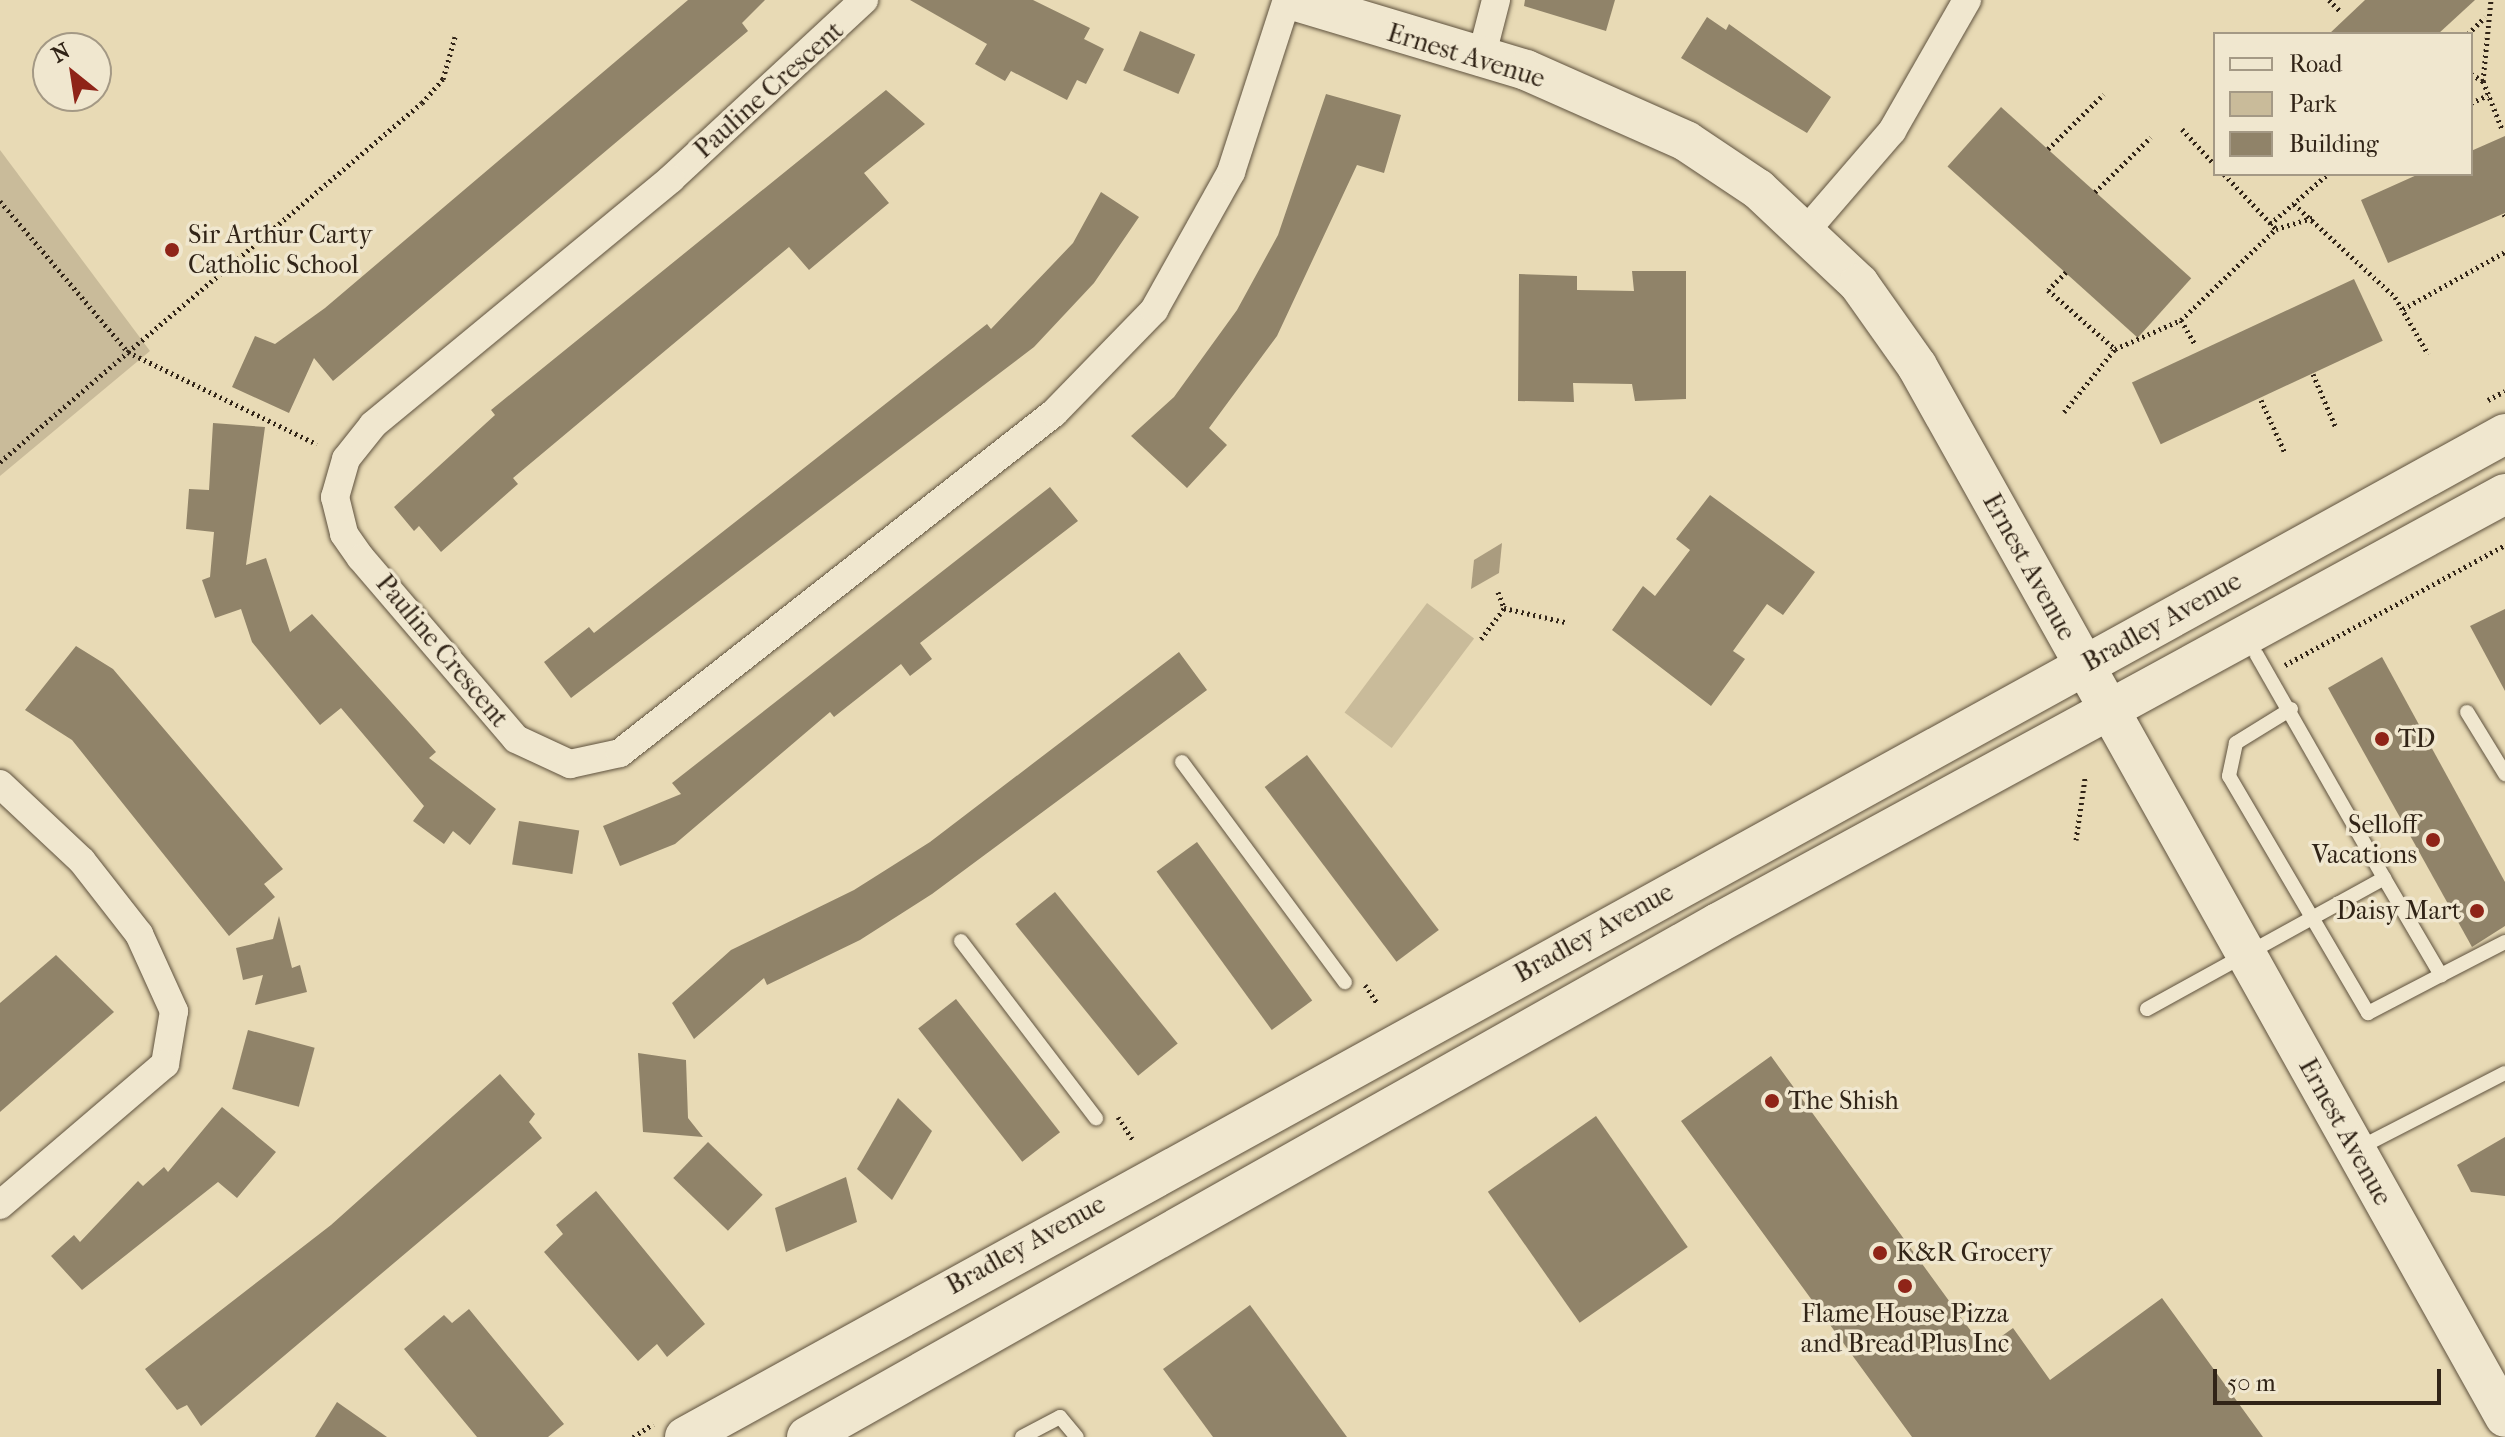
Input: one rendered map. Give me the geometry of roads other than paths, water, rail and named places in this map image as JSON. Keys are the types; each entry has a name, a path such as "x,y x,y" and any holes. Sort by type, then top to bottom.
{"main road":[{"name":"Ernest Avenue","path":"1293,0 1480,62 1526,70 1686,141 1758,189 1859,284 1917,366 2505,1417"},
{"name":"Bradley Avenue","path":"685,1437 2505,434"},
{"name":"Bradley Avenue","path":"807,1437 2108,709 2505,494"}],"street":[{"name":"Pauline Crescent","path":"864,0 671,179 373,425 346,459 335,497 344,534 361,558 516,739 570,764 620,753 1054,413 1154,310 1231,172 1287,0"},
{"path":"1480,62 1496,0"},
{"path":"1804,233 1892,131 1967,0"},
{"path":"0,784 82,861 120,910 174,1011 165,1064 0,1205"}],"lane":[{"path":"2257,655 2291,709 2441,975"},
{"path":"2291,709 2236,743 2227,765 2368,1013 2505,942"},
{"path":"2467,712 2505,774"},
{"path":"1182,762 1345,982"},
{"path":"2147,1009 2384,878"},
{"path":"961,941 1096,1118"},
{"path":"2355,1150 2505,1073"},
{"path":"1022,1437 1060,1417 1077,1437"}],"place":[{"name":"Sir Arthur Carty Catholic School","path":"172,250"},
{"name":"TD","path":"2382,739"},
{"name":"Selloff Vacations","path":"2433,840"},
{"name":"Daisy Mart","path":"2477,911"},
{"name":"The Shish","path":"1772,1101"},
{"name":"K&R Grocery","path":"1880,1253"},
{"name":"Flame House Pizza and Bread Plus Inc","path":"1905,1286"}]}
